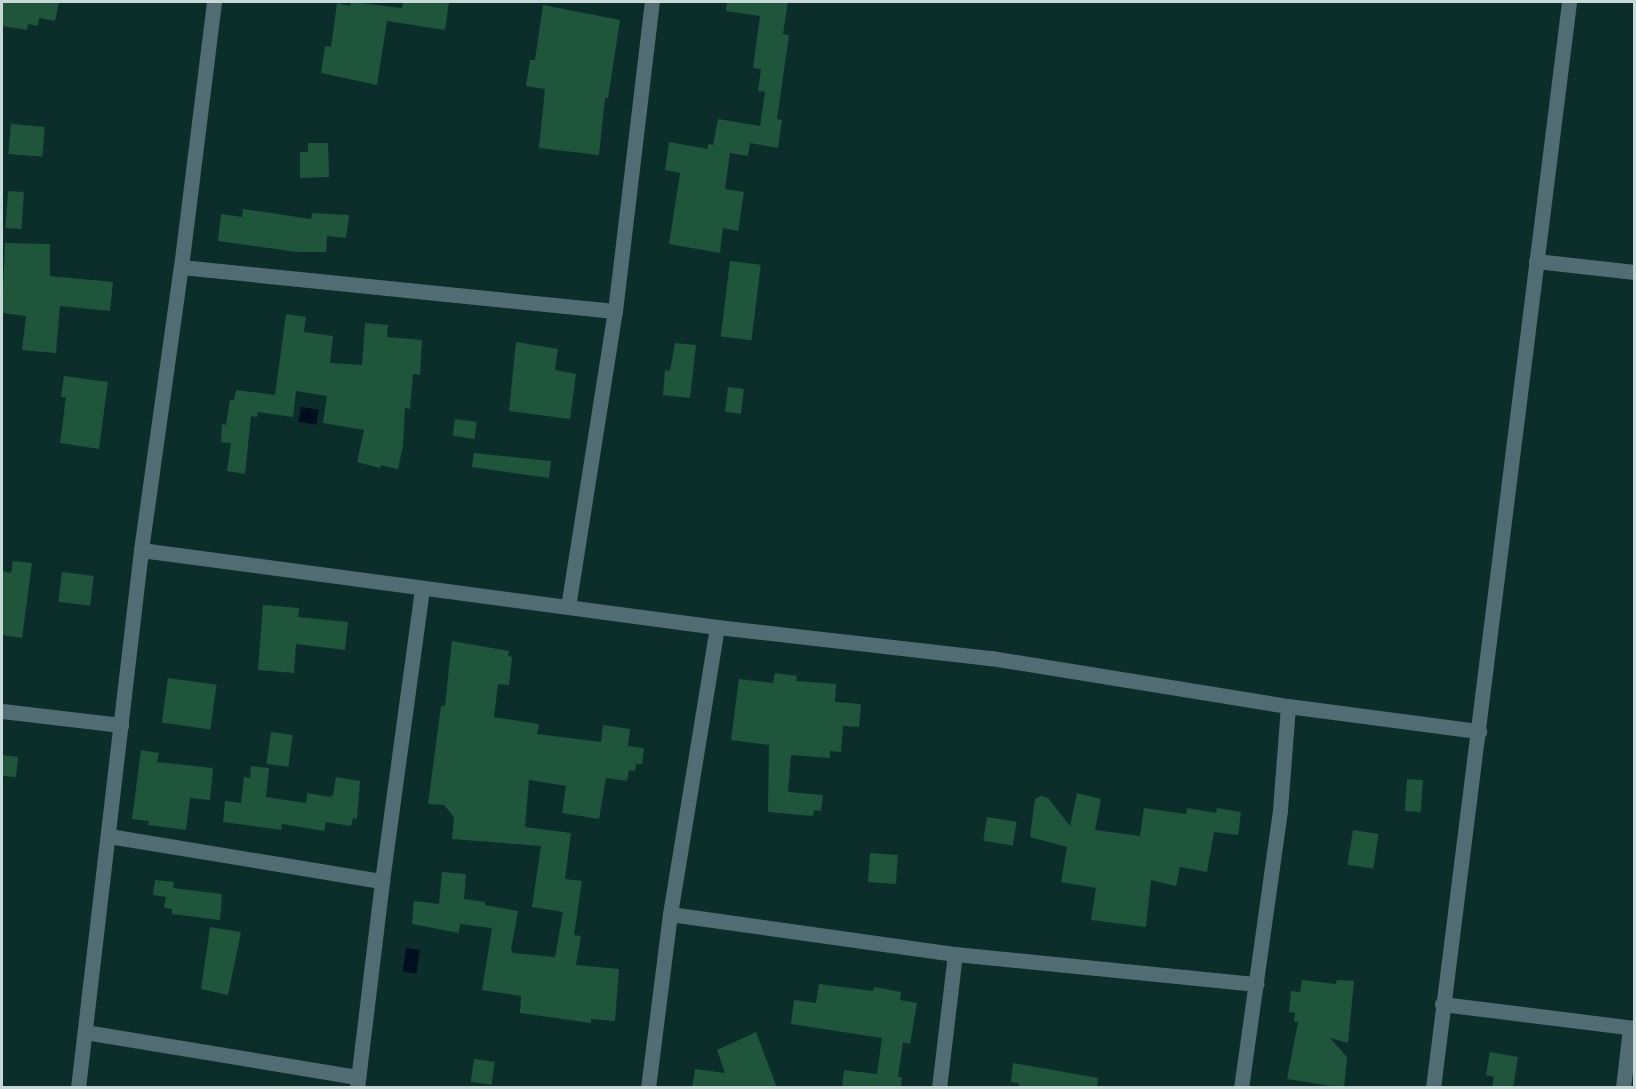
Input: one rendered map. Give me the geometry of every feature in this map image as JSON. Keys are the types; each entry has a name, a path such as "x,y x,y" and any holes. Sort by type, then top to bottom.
{"street":[{"path":"78,1088 141,550 181,267 213,2"},
{"path":"568,607 615,311 652,2"},
{"path":"1432,1088 1479,731 1569,2"},
{"path":"1536,261 1635,272"},
{"path":"181,267 615,311"},
{"path":"141,550 422,590 991,658 1288,706 1479,731"},
{"path":"85,1032 357,1082 422,590"},
{"path":"648,1088 670,914 717,627"},
{"path":"1242,1088 1280,810 1288,706"},
{"path":"2,711 121,725"},
{"path":"109,836 382,881"},
{"path":"670,914 955,954 1257,984"},
{"path":"939,1088 955,954"},
{"path":"1442,1004 1632,1028 1623,1088"}],"water":[{"path":"301,407 319,410 316,425 299,422"},
{"path":"406,948 420,950 417,974 403,972"}],"building":[{"path":"2,2 59,2 55,21 39,18 38,26 28,24 27,30 2,26"},
{"path":"351,2 402,8 403,2 449,2 445,30 387,21 377,85 321,73 325,46 331,47 337,3 350,6"},
{"path":"727,2 788,2 783,34 789,35 777,119 782,120 778,148 750,143 748,156 730,153 725,189 744,192 738,231 723,228 720,253 669,244 680,173 665,170 669,142 708,149 708,144 713,145 718,119 760,126 765,92 758,91 761,69 753,68 760,16 726,11"},
{"path":"543,5 620,20 608,98 605,98 599,155 539,148 545,89 526,86 530,60 535,60"},
{"path":"11,124 45,127 42,157 8,154"},
{"path":"308,143 328,143 329,177 300,178 300,152 308,152"},
{"path":"8,191 24,192 21,229 5,228"},
{"path":"243,209 311,219 312,213 349,215 346,238 327,236 326,252 297,252 218,241 221,214 242,217"},
{"path":"5,243 50,244 50,276 113,282 110,311 60,306 56,353 22,350 26,316 2,313"},
{"path":"730,261 761,265 752,340 721,336"},
{"path":"286,314 306,317 304,332 333,336 330,363 362,365 365,323 388,325 387,337 422,340 420,375 413,374 410,409 405,408 403,446 398,469 381,465 380,468 357,462 364,430 323,423 327,396 296,391 293,417 258,412 257,417 251,416 245,474 227,471 231,443 221,442 222,424 226,425 230,400 234,400 236,390 275,395"},
{"path":"516,342 558,349 555,370 576,374 570,419 509,411"},
{"path":"675,343 696,345 690,398 663,395 665,370 670,371"},
{"path":"64,376 108,382 99,449 60,443 66,397 61,397"},
{"path":"728,387 744,389 741,414 725,412"},
{"path":"455,419 477,422 474,439 453,436"},
{"path":"474,453 551,461 549,478 472,467"},
{"path":"13,561 32,563 22,638 2,635 2,571 11,573"},
{"path":"62,572 94,576 90,606 58,602"},
{"path":"263,605 299,608 298,617 348,622 345,650 296,644 294,673 258,670"},
{"path":"452,641 509,651 508,656 512,657 509,685 498,684 494,717 539,724 537,734 601,742 603,725 630,729 628,746 644,748 642,764 636,764 635,771 629,770 627,781 606,778 599,819 562,813 566,786 529,780 525,827 571,833 565,879 582,881 574,935 581,936 576,965 619,969 615,1021 591,1019 591,1023 520,1013 521,996 482,990 492,928 460,924 459,933 412,924 414,901 439,904 442,872 466,874 464,899 518,911 511,950 513,953 555,957 563,912 532,907 541,846 452,839 454,817 444,805 428,804 441,706 445,706"},
{"path":"775,673 797,676 796,681 836,684 835,702 861,704 859,727 843,726 841,752 830,751 830,758 791,755 788,792 823,795 821,811 814,810 813,816 768,812 769,745 731,740 739,679 773,683"},
{"path":"168,678 217,685 210,729 162,723"},
{"path":"271,732 293,735 288,767 267,764"},
{"path":"141,750 159,753 157,762 213,768 210,800 190,798 186,830 148,825 149,821 132,819"},
{"path":"2,755 18,757 16,777 2,776"},
{"path":"251,766 269,768 266,797 306,803 307,793 330,797 333,795 336,777 360,781 357,819 353,818 351,826 326,822 324,831 282,824 281,830 223,822 225,801 241,803 244,777 250,778"},
{"path":"1407,779 1423,780 1421,812 1405,811"},
{"path":"1077,793 1101,799 1095,830 1140,836 1144,808 1186,814 1187,808 1216,813 1217,808 1241,812 1238,835 1214,832 1207,872 1180,867 1176,886 1151,880 1146,927 1091,920 1096,888 1061,882 1067,847 1030,837 1035,799 1041,796 1048,798 1070,826"},
{"path":"987,817 1017,822 1013,845 983,841"},
{"path":"1353,830 1379,834 1373,869 1348,865"},
{"path":"870,853 898,855 896,884 868,882"},
{"path":"155,880 174,882 173,888 222,894 220,920 172,914 172,909 164,908 166,897 153,895"},
{"path":"210,927 241,932 228,995 201,989"},
{"path":"1302,980 1336,984 1337,980 1354,981 1348,1043 1330,1038 1347,1057 1344,1088 1287,1079 1298,1022 1294,1022 1295,1013 1289,1012 1291,991 1300,992"},
{"path":"819,984 873,991 874,987 901,992 900,1000 917,1003 910,1044 903,1042 898,1077 902,1077 901,1088 842,1088 844,1070 877,1074 882,1038 791,1024 794,1000 816,1003"},
{"path":"756,1032 777,1088 692,1088 695,1069 725,1073 717,1050"},
{"path":"1490,1052 1518,1057 1513,1088 1492,1088 1494,1077 1486,1075"},
{"path":"474,1059 495,1062 492,1085 471,1082"},
{"path":"1013,1063 1098,1078 1097,1088 1019,1088 1019,1083 1011,1082"}]}
